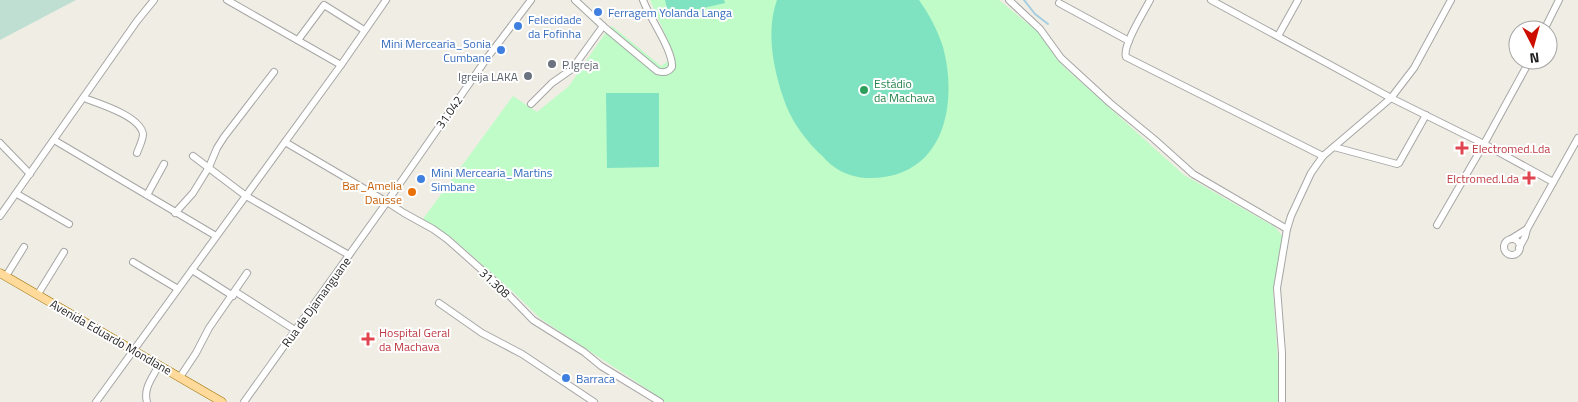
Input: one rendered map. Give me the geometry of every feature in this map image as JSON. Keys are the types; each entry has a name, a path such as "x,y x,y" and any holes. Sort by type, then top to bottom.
{"main road":[{"name":"Avenida Eduardo Mondlane","path":"3,274 222,402"}],"street":[{"path":"0,216 137,21 154,0"},
{"path":"228,0 341,65"},
{"path":"96,402 341,65 386,0"},
{"name":"31.042","path":"388,202 487,58 531,0"},
{"path":"575,0 603,26 662,73 670,70 672,63 644,0"},
{"path":"1009,0 1040,29 1060,58 1193,174 1287,229"},
{"path":"1150,0 1124,52 1126,57 1323,156"},
{"path":"1211,0 1391,98 1484,144 1553,182"},
{"path":"1278,36 1298,0"},
{"path":"1282,402 1282,353 1277,288 1287,229 1301,192 1311,172 1323,156 1391,98 1414,68 1451,0"},
{"path":"1549,20 1559,0"},
{"path":"1060,3 1129,41"},
{"path":"298,40 324,5 364,30"},
{"path":"531,104 552,83 572,69 603,26"},
{"path":"1437,225 1525,70"},
{"path":"175,213 193,193 224,137 274,72"},
{"path":"84,98 133,119 140,125 143,137 137,153"},
{"path":"1334,147 1397,164 1400,163 1426,115"},
{"path":"1527,229 1505,243 1506,252 1515,254 1519,248 1527,229 1578,138"},
{"path":"54,140 216,236"},
{"name":"31.308","path":"285,142 433,229 501,287 533,320 584,352 601,366 660,402"},
{"path":"0,143 30,174"},
{"path":"193,156 246,196 349,255"},
{"path":"147,195 164,164"},
{"path":"17,194 70,224"},
{"name":"Rua de Djamanguane","path":"244,402 388,202"},
{"path":"1511,239 1518,243 1519,248"},
{"path":"3,274 24,246"},
{"path":"38,294 64,252"},
{"path":"133,262 178,289"},
{"path":"192,270 296,330"},
{"path":"180,377 210,328 248,273"},
{"path":"439,303 482,333 522,354 594,402"},
{"path":"147,402 146,393 148,385 160,365"}],"green space":[{"path":"0,0 76,0 0,40"},
{"path":"650,0 999,0 1032,27 1040,30 1063,66 1184,175 1275,227 1283,237 1273,291 1279,379 1278,402 657,402 653,393 541,319 453,239 423,219 513,96 537,112 569,86 608,29 612,26 661,66 675,57"},
{"path":"665,0 724,0 725,3 669,16"},
{"name":"Estádio da Machava","path":"777,0 919,0 939,35 947,67 949,88 947,109 942,128 934,146 922,160 905,171 884,177 864,178 839,170 813,147 789,113 776,73 771,36"},
{"path":"606,93 659,93 659,167 607,168"}],"waterway":[{"path":"1024,0 1035,14 1048,24"}],"place":[{"name":"Ferragem Yolanda Langa","path":"598,12"},
{"name":"Felecidade da Fofinha","path":"518,26"},
{"name":"Mini Mercearia_Sonia Cumbane","path":"501,50"},
{"name":"P.Igreja","path":"552,64"},
{"name":"Igreija LAKA","path":"528,76"},
{"name":"Estádio da Machava","path":"864,90"},
{"name":"Electromed.Lda","path":"1462,148"},
{"name":"Elctromed.Lda","path":"1529,178"},
{"name":"Mini Mercearia_Martins Simbane","path":"421,179"},
{"name":"Bar_Amelia Dausse","path":"412,192"},
{"name":"Hospital Geral da Machava","path":"368,339"},
{"name":"Barraca","path":"566,378"}]}
